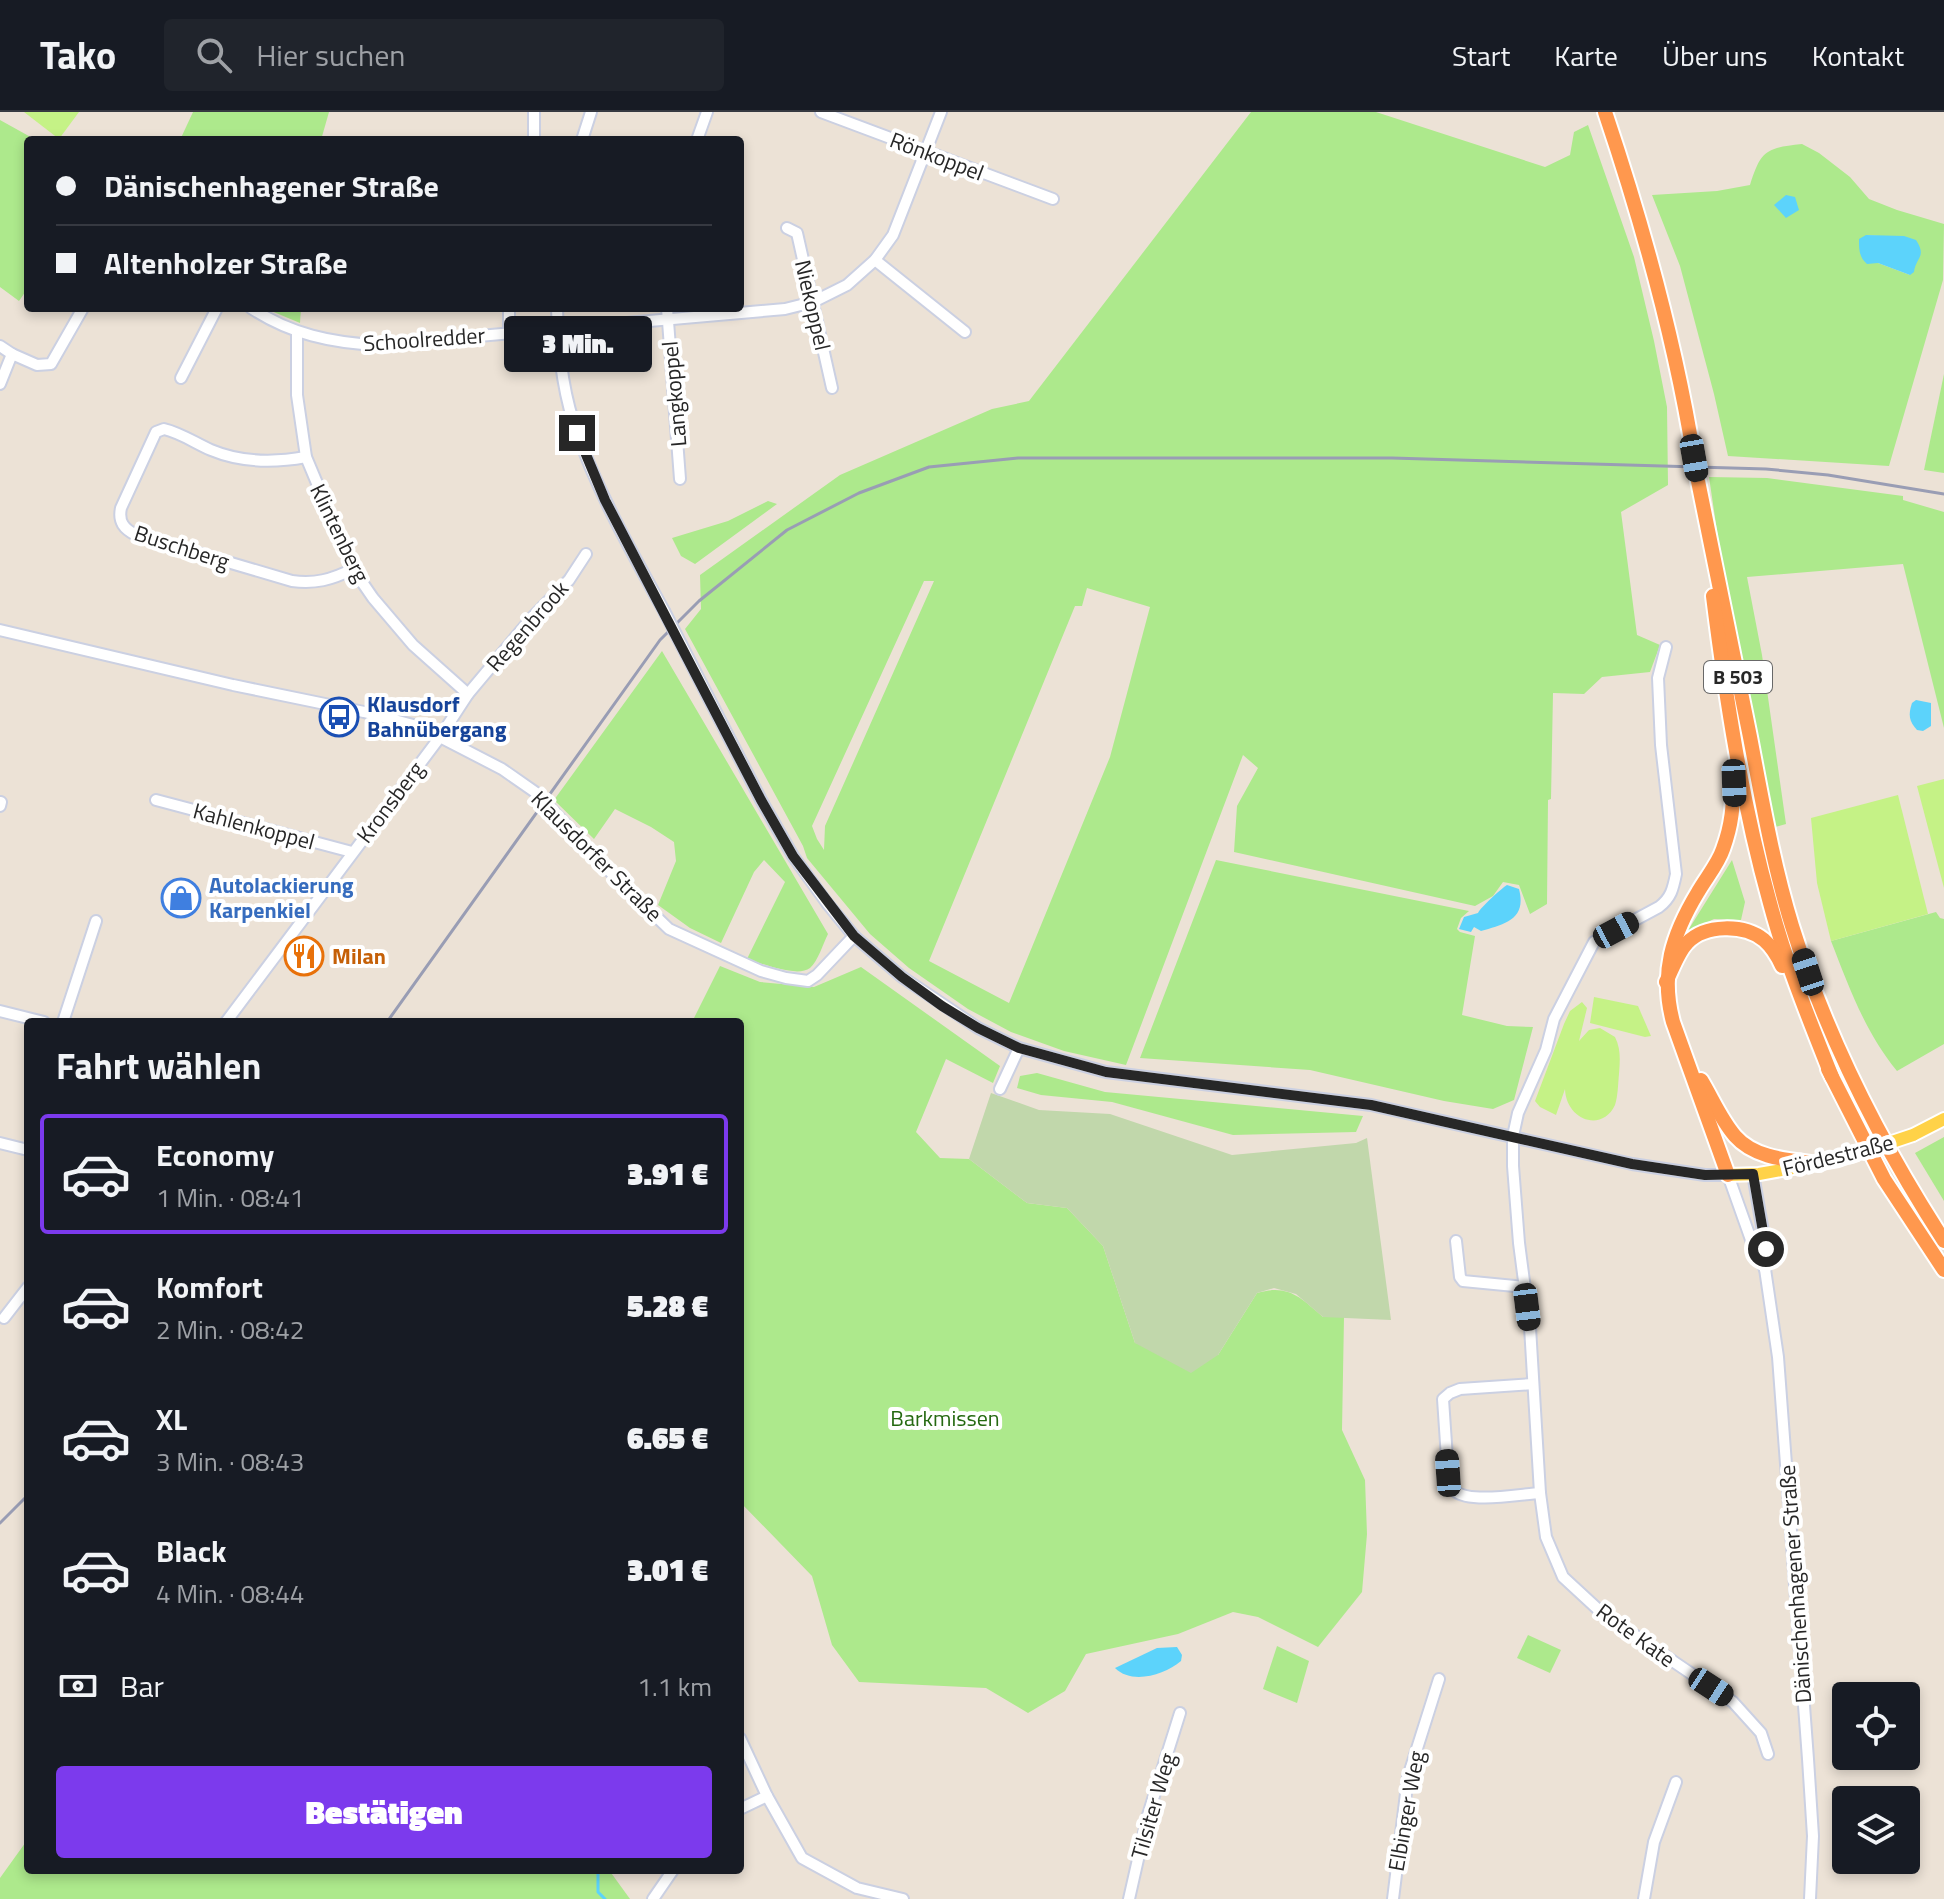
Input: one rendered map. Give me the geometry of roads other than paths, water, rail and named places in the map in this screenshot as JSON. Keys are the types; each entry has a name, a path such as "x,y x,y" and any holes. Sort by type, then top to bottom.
{"highway":[{"name":"B 503","path":"1605,112 1649,255 1673,352 1697,476 1734,739 1770,903 1791,973 1832,1077 1884,1179 1944,1270"},
{"name":"B 503","path":"1697,476 1760,787 1792,924 1849,1073 1898,1168 1944,1241"},
{"path":"1728,1175 1684,1053 1667,997 1666,982 1675,934 1722,852 1735,810 1734,739"},
{"path":"1666,982 1686,944 1702,933 1723,928 1741,930 1763,939 1777,956 1832,1077"},
{"path":"1684,1053 1735,1136 1756,1152 1819,1164"},
{"path":"1728,1175 1736,1153 1735,1136"}],"main road":[{"name":"Fördestraße","path":"1728,1175 1838,1160 1913,1135 1944,1119"}],"street":[{"path":"534,112 534,136"},
{"path":"583,136 591,112"},
{"path":"698,136 707,112"},
{"name":"Rönkoppel","path":"821,112 1053,199"},
{"name":"Schoolredder","path":"259,312 297,332 350,344 378,345 785,309 813,302 847,285 875,260 893,235 941,112"},
{"name":"Niekoppel","path":"787,228 797,233 832,388"},
{"path":"875,260 965,332"},
{"path":"0,346 37,365 51,364 81,312"},
{"path":"181,378 215,312"},
{"name":"Schoolredder","path":"509,312 509,334"},
{"path":"557,312 566,389 577,433 605,500 793,856 854,936 902,977 978,1028 1019,1048 1106,1072 1371,1105 1632,1164 1705,1175 1728,1175"},
{"name":"Langkoppel","path":"667,312 680,479"},
{"name":"Klintenberg","path":"297,332 297,395 306,457 353,569 413,645 468,694"},
{"path":"0,384 12,354"},
{"name":"Buschberg","path":"306,457 275,463 247,460 216,452 164,429 156,432 121,508 120,521 123,527 136,535 292,581 312,584 353,569"},
{"name":"Regenbrook","path":"440,737 468,694 530,620 569,580 586,554"},
{"name":"Klausdorfer Straße","path":"0,630 417,726 502,769 535,792 669,929 761,971 808,981 854,936"},
{"name":"Rote Kate","path":"1666,647 1658,678 1661,745 1676,874 1673,890 1668,900 1659,907 1594,942 1554,1019 1546,1050 1518,1113 1513,1136 1540,1493 1546,1537 1563,1577 1602,1613 1733,1702 1761,1733 1768,1754"},
{"name":"Kronsberg","path":"229,1018 440,737"},
{"name":"Kahlenkoppel","path":"156,800 352,852"},
{"path":"64,1018 96,921"},
{"path":"0,1011 28,1018"},
{"path":"1000,1089 1019,1048"},
{"path":"0,1143 24,1149"},
{"name":"Dänischenhagener Straße","path":"1753,1174 1766,1249 1765,1269 1778,1357 1813,1836 1810,1899"},
{"name":"Dänischenhagener Straße","path":"1728,1175 1755,1251 1765,1269"},
{"path":"1456,1241 1463,1281 1525,1287"},
{"path":"4,1318 24,1292"},
{"path":"1533,1384 1460,1389 1443,1399 1448,1473 1455,1491 1465,1496 1481,1497 1540,1493"},
{"name":"Elbinger Weg","path":"1393,1899 1408,1777 1439,1679"},
{"name":"Tilsiter Weg","path":"1129,1899 1148,1815 1180,1713"},
{"path":"744,1747 767,1796 802,1858 857,1888 903,1899"},
{"path":"1644,1899 1654,1842 1676,1782"},
{"path":"744,1807 767,1796"},
{"path":"653,1899 670,1874"}],"water":[{"path":"1786,195 1795,197 1799,210 1786,218 1774,205"},
{"path":"1866,235 1904,236 1916,240 1921,254 1914,272 1910,275 1878,263 1867,264 1859,247 1859,239"},
{"path":"1916,700 1931,703 1931,726 1923,731 1917,730 1910,718 1912,703"},
{"path":"1507,885 1519,889 1521,899 1520,908 1512,919 1481,931 1474,927 1471,932 1459,929 1464,917 1478,913"},
{"path":"1177,1647 1182,1655 1181,1661 1157,1674 1130,1676 1115,1668 1157,1648"}],"waterway":[{"path":"598,1874 598,1892 605,1899"}],"railway":[{"path":"390,1018 660,640 699,601 787,530 859,493 929,467 1018,458 1392,458 1766,469 1828,475 1944,494"},
{"path":"0,1523 24,1499"}],"place":[{"name":"Klausdorf Bahnübergang","path":"339,717"},
{"name":"Autolackierung Karpenkiel","path":"181,898"},
{"name":"Milan","path":"304,956"}],"park label":[{"name":"Barkmissen","path":"945,1418"}]}
